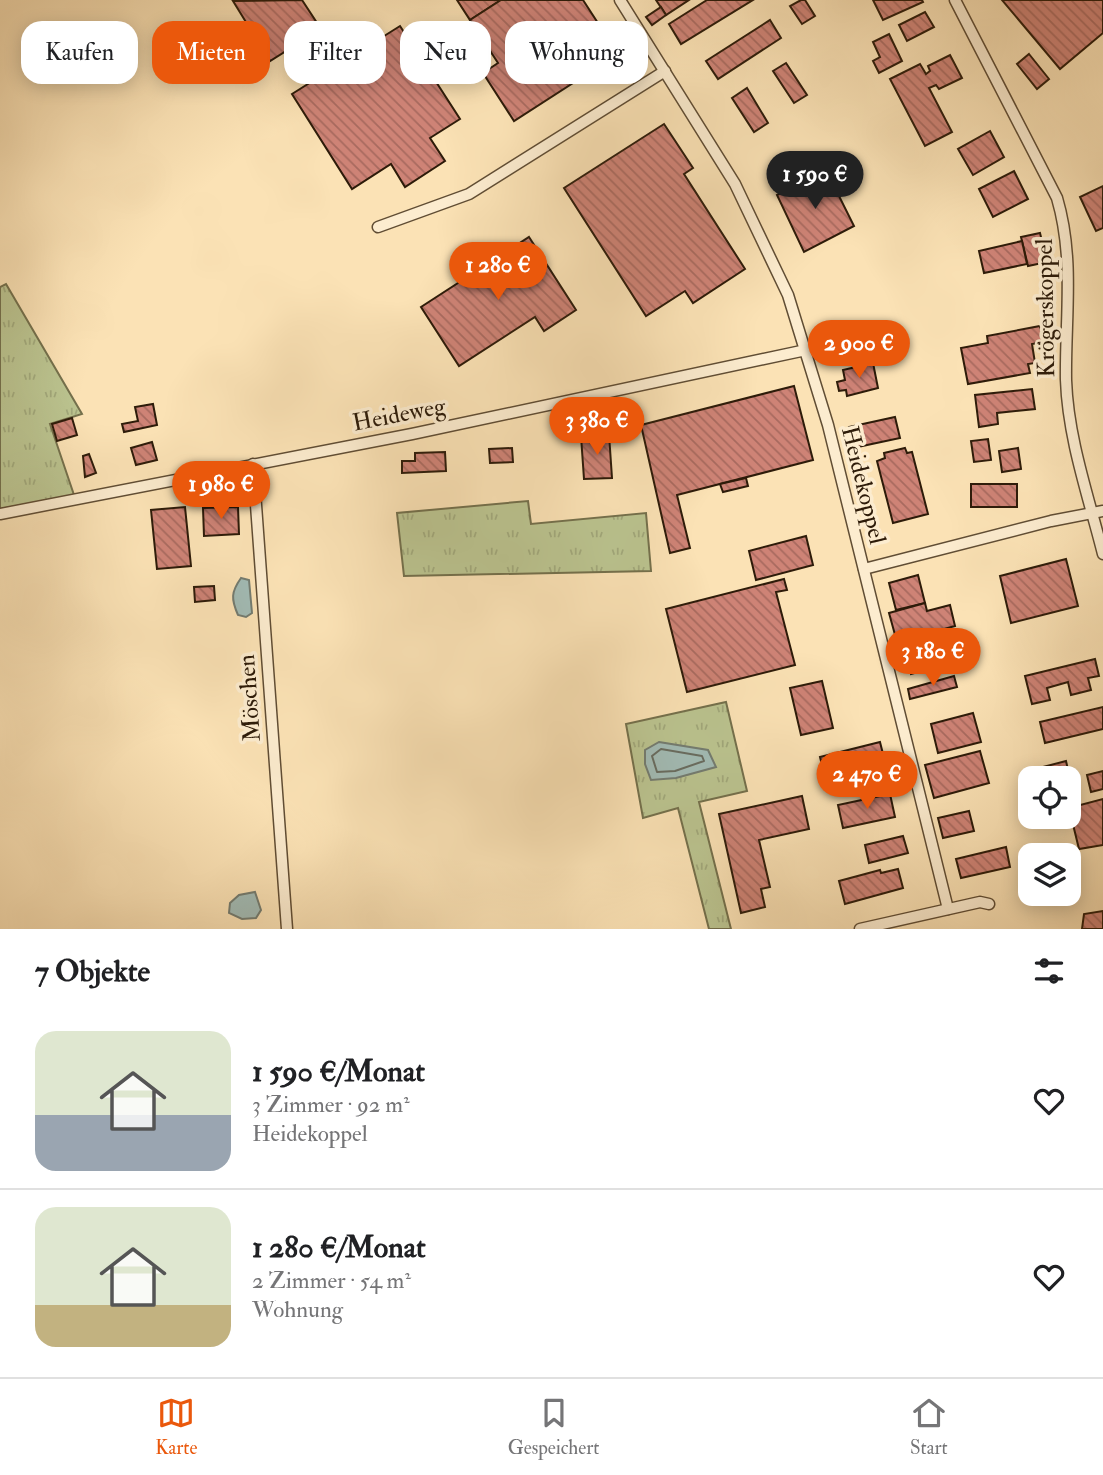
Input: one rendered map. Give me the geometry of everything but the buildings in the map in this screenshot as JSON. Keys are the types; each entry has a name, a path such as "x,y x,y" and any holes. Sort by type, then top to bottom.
{"street":[{"name":"Heidekoppel","path":"621,0 736,184 769,250 806,350 864,569 948,909"},
{"name":"Krögerskoppel","path":"955,0 1057,198 1063,218 1068,243 1069,279 1066,382 1073,429 1098,511 1103,554"},
{"path":"378,227 469,194 665,71"},
{"name":"Heideweg","path":"0,514 806,350"},
{"name":"Möschen","path":"253,464 287,929"},
{"path":"864,569 1098,511"},
{"path":"860,929 980,902 989,904"}],"green space":[{"path":"6,284 82,414 50,424 74,495 0,509 0,287"},
{"path":"528,501 531,524 646,513 651,571 404,576 397,513"},
{"path":"726,702 747,791 699,802 731,929 709,929 678,808 643,818 626,724"}],"water":[{"path":"241,578 249,580 252,613 246,617 238,615 233,600 235,587"},
{"path":"659,742 708,750 716,767 676,778 651,780 645,764 645,750"},
{"path":"255,892 261,910 256,918 242,919 229,913 230,903 239,895"}]}
